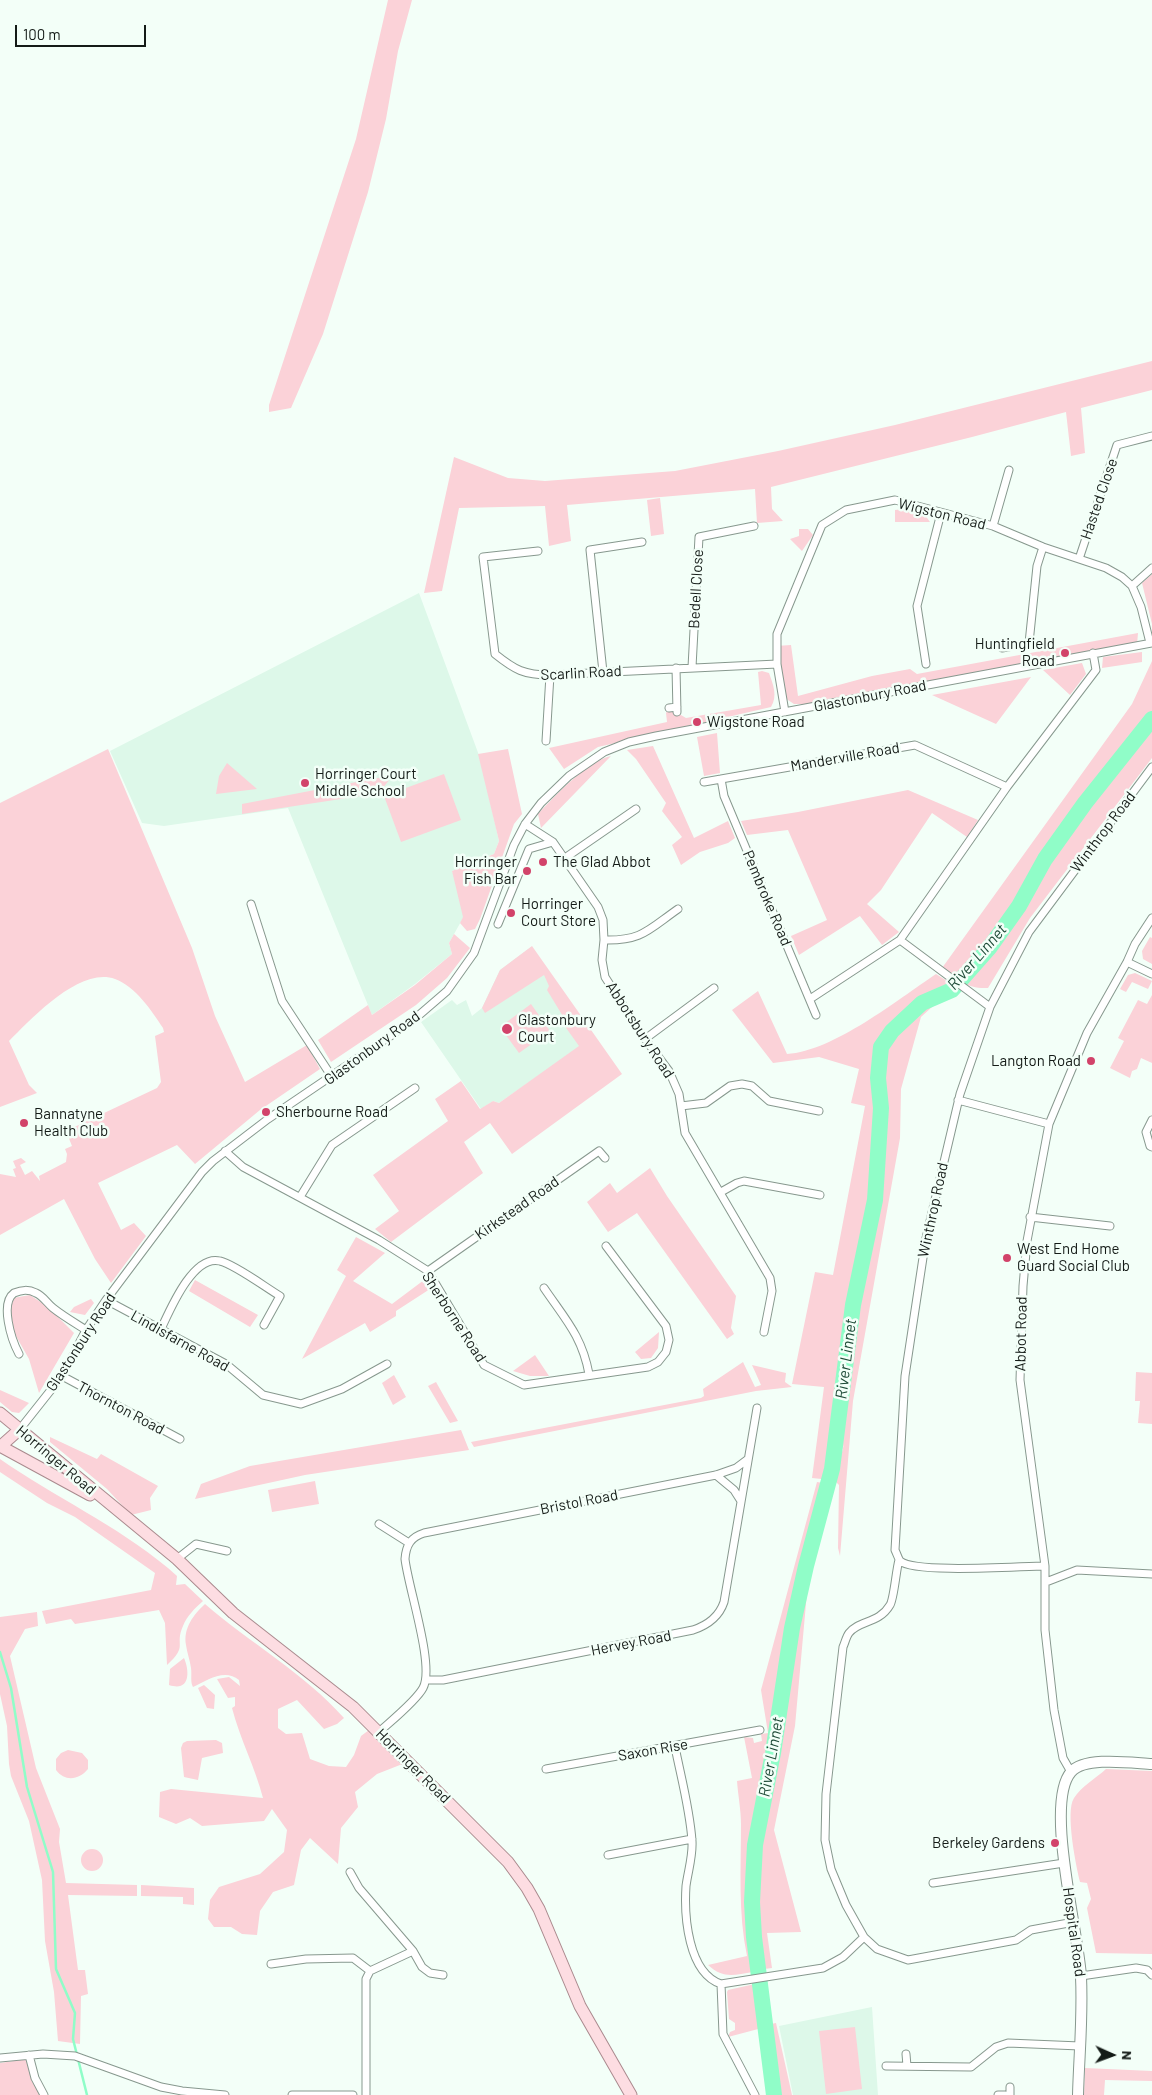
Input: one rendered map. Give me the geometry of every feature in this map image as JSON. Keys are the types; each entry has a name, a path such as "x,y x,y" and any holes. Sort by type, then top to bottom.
{"main road":[{"name":"Horringer Road","path":"0,1414 177,1559 233,1613 353,1707 486,1838 508,1862 527,1888 580,2006 631,2095"},
{"path":"0,1446 20,1430"},
{"name":"Horringer Road","path":"0,1446 111,1506"}],"street":[{"name":"Hasted Close","path":"1079,559 1118,445 1152,436"},
{"path":"993,526 1010,470"},
{"name":"Wigston Road","path":"785,712 777,664 778,634 822,525 846,510 895,500 993,526 1043,547 1106,568 1122,577 1132,586"},
{"path":"926,664 917,606 942,513"},
{"name":"Bedell Close","path":"692,667 698,537 754,526"},
{"path":"604,672 590,550 642,542"},
{"path":"1002,648 1029,643 1037,566 1043,547"},
{"name":"Scarlin Road","path":"538,551 484,557 495,654 516,670 531,675 550,675 777,664"},
{"path":"1151,643 1141,608 1132,586 1152,568"},
{"name":"Glastonbury Road","path":"20,1430 62,1376 86,1330 106,1300 202,1172 268,1119 411,1022 447,991 463,971 479,942 507,864 525,824 541,803 569,776 604,752 629,742 1151,643"},
{"path":"810,1000 900,940 1007,787 1096,670 1093,654"},
{"path":"669,708 677,709 676,668"},
{"path":"546,741 550,675"},
{"name":"Manderville Road","path":"704,782 915,745 1007,787"},
{"name":"Winthrop Road","path":"864,1937 846,1905 831,1869 825,1840 826,1794 830,1749 842,1647 850,1632 860,1625 873,1621 883,1614 892,1603 899,1560 895,1550 905,1376 926,1238 958,1100 990,1006 1029,932 1152,767"},
{"name":"Pembroke Road","path":"721,779 724,796 816,1015"},
{"path":"565,858 636,809"},
{"name":"Abbotsbury Road","path":"525,824 553,842 598,907 603,920 602,960 605,977 672,1077 680,1094 685,1133 770,1278 772,1298 764,1332"},
{"path":"498,924 529,849 553,842"},
{"path":"251,904 282,1001 332,1077"},
{"path":"604,940 634,939 678,909"},
{"name":"Abbot Road","path":"1071,1772 1063,1758 1054,1710 1046,1630 1046,1566 1020,1380 1022,1286 1030,1217 1049,1124 1087,1033 1127,962 1135,944 1152,918"},
{"path":"900,940 990,1006"},
{"path":"1127,962 1152,974"},
{"path":"645,1039 714,988"},
{"path":"681,1106 706,1103 730,1086 742,1084 752,1086 769,1101 818,1111"},
{"path":"300,1197 332,1145 415,1088"},
{"path":"958,1100 1049,1124"},
{"path":"1152,1120 1146,1132 1152,1147"},
{"name":"Kirkstead Road","path":"428,1271 599,1151 605,1158"},
{"name":"Sherborne Road","path":"225,1152 242,1167 379,1240 428,1271 484,1365 524,1386 589,1374 648,1367 658,1362 666,1352 670,1340 666,1326 606,1246"},
{"path":"721,1192 744,1181 820,1195"},
{"path":"1030,1217 1110,1226"},
{"path":"161,1329 187,1282 199,1266 213,1260 226,1264 280,1296 264,1325"},
{"path":"544,1288 578,1337 586,1356 589,1374"},
{"path":"19,1354 2,1322 1,1311 4,1301 10,1294 20,1290 29,1290 39,1294 53,1308 86,1330"},
{"name":"Lindisfarne Road","path":"106,1300 226,1364 263,1395 301,1404 342,1389 387,1364"},
{"name":"Thornton Road","path":"62,1376 180,1439"},
{"name":"Hervey Road","path":"426,1680 443,1680 610,1647 693,1630 707,1624 719,1614 724,1602 757,1408"},
{"name":"Bristol Road","path":"409,1543 416,1536 424,1533 716,1475 736,1468 748,1459"},
{"path":"716,1475 734,1490 741,1501"},
{"path":"379,1524 409,1543 406,1551 406,1563 426,1663 426,1680 418,1696 379,1732"},
{"path":"177,1559 196,1544 227,1551"},
{"path":"899,1560 909,1564 935,1568 1046,1566"},
{"path":"1046,1582 1077,1570 1152,1574"},
{"name":"Saxon Rise","path":"546,1769 676,1747 760,1730"},
{"path":"676,1747 692,1839 685,1910 688,1932 704,1972 715,1982 721,1984 823,1968 843,1957 864,1937 878,1949 908,1960 1016,1940 1031,1930 1074,1922"},
{"path":"1071,1772 1088,1763 1152,1764"},
{"name":"Hospital Road","path":"1071,1772 1065,1784 1061,1819 1064,1862 1081,1976 1078,2095"},
{"path":"608,1855 692,1839"},
{"path":"933,1883 1064,1862"},
{"path":"350,1872 359,1888 413,1951 422,1967 430,1973 444,1975"},
{"path":"366,2095 366,1979 370,1971 413,1951"},
{"path":"272,1964 306,1959 353,1958 370,1971"},
{"path":"1081,1976 1136,1968 1147,1970 1152,1975"},
{"path":"721,1984 723,2034 755,2095"},
{"path":"886,2066 971,2068 996,2047 1008,2043 1080,2046"},
{"path":"0,2058 43,2054 75,2056 161,2087 182,2092 225,2095"},
{"path":"906,2054 907,2066"},
{"path":"29,2055 35,2078 44,2095"},
{"path":"1010,2087 1010,2095"},
{"path":"292,2095 353,2095"},
{"path":"998,2095 1004,2095"}],"shaded area":[{"path":"388,0 412,0 398,51 386,119 368,192 323,334 291,408 269,412 269,405 356,139"},
{"path":"1152,361 1152,390 1081,408 1085,453 1071,456 1066,412 771,487 772,509 783,521 757,523 755,489 567,505 571,541 549,546 545,506 459,508 442,591 424,593 454,457 508,478 545,481 675,471 778,451 895,425"},
{"path":"660,498 664,534 651,536 647,500"},
{"path":"903,509 925,515 930,522 895,522 895,510"},
{"path":"799,529 808,529 813,535 802,551 790,539 799,536"},
{"path":"1152,574 1152,624 1142,583"},
{"name":"Horringer Court Middle School","path":"419,593 480,758 499,841 494,854 452,871 465,904 463,918 449,943 452,954 372,1015 288,808 164,826 142,823 110,751"},
{"path":"1138,633 1137,645 806,704 794,704 785,698 776,646 791,645 798,696 872,676 910,669 917,674"},
{"path":"1142,652 1142,662 1102,668 1103,657"},
{"path":"1152,661 1152,758 1030,918 988,988 974,987 958,980 942,968 1132,704"},
{"path":"1082,663 1086,674 1070,695 1043,670"},
{"path":"758,672 769,673 773,686 774,699 771,707 598,747 564,769 549,748 667,722 666,713 669,708 686,718 761,705"},
{"path":"1031,677 996,724 932,695"},
{"path":"717,733 720,773 704,776 697,737"},
{"path":"653,746 694,838 728,821 735,838 728,843 700,852 681,865 672,845 682,837 662,811 666,803 636,759 627,750"},
{"path":"108,749 192,948 215,1016 245,1082 307,1045 320,1069 260,1110 195,1164 177,1145 98,1183 121,1230 134,1223 146,1236 111,1283 95,1259 64,1199 0,1235 0,1174 16,1177 13,1169 16,1168 13,1161 21,1158 26,1162 20,1165 25,1175 32,1171 40,1181 39,1176 66,1162 67,1154 65,1149 72,1146 66,1131 157,1088 161,1082 155,1036 164,1032 163,1028 148,1007 129,987 115,979 101,977 87,980 57,997 9,1041 29,1085 37,1093 0,1107 0,803"},
{"path":"508,749 522,814 514,824 480,919 475,929 467,931 460,923 463,917 452,871 494,854 499,841 478,754"},
{"path":"611,756 541,828 538,814 553,798 582,772 602,759"},
{"path":"227,763 257,789 216,794 219,776"},
{"path":"444,774 461,820 401,842 384,796"},
{"path":"393,775 383,788 374,794 242,814 242,804"},
{"path":"908,790 978,820 967,837 932,813 881,890 867,904 899,932 882,945 860,916 799,955 791,936 827,920 788,830 747,835 741,821 798,812"},
{"path":"454,934 470,948 447,978 416,1005 331,1062 318,1040 368,1005 372,1015 415,985 452,954 449,943"},
{"path":"1150,937 1152,938 1152,964 1143,959 1142,951"},
{"path":"532,946 622,1074 512,1154 490,1123 464,1142 483,1173 391,1242 375,1229 399,1211 373,1175 448,1121 435,1099 461,1081 480,1109 493,1101 499,1103 579,1046 564,1025 567,1023 547,990 549,986 544,975 485,1013 482,1008 500,970"},
{"name":"Glastonbury Court","path":"531,947 594,1037 499,1103 493,1101 481,1109 421,1022 452,1000 457,1005 466,1000 472,1016 482,1008 500,970"},
{"path":"1135,973 1152,981 1148,989 1132,982 1126,992 1120,989 1128,975"},
{"path":"936,974 955,986 921,1017 901,1089 900,1138 853,1401 840,1556 838,1548 839,1485 835,1481 844,1444 831,1480 812,1478 824,1387 792,1384 815,1272 833,1275 865,1106 851,1103 859,1069 819,1057 773,1063 732,1010 758,991 787,1054 805,1051 825,1044 864,1023"},
{"path":"1152,995 1152,1063 1141,1058 1137,1069 1132,1071 1130,1078 1110,1068 1124,1041 1118,1038 1138,1000 1147,1004"},
{"path":"531,1004 550,1031 519,1053 500,1027"},
{"path":"650,1168 667,1196 736,1296 731,1328 734,1334 727,1339 637,1213 608,1232 587,1202 610,1183 617,1193"},
{"path":"356,1237 385,1253 353,1281 392,1304 424,1280 430,1289 396,1311 396,1316 370,1332 365,1323 302,1359 346,1276 337,1270"},
{"path":"195,1280 258,1315 250,1327 189,1291"},
{"path":"30,1295 48,1307 74,1333 39,1393 29,1359 8,1322 5,1311 13,1298"},
{"path":"91,1299 94,1303 85,1315 70,1312 74,1307"},
{"path":"659,1332 658,1348 651,1358 641,1359 635,1352"},
{"path":"535,1355 549,1376 530,1376 513,1371"},
{"path":"743,1362 755,1387 761,1385 752,1365 786,1373 785,1382 792,1387 756,1391 474,1447 471,1442 701,1398 704,1396 703,1389"},
{"path":"1136,1372 1152,1373 1152,1424 1138,1423 1140,1401 1135,1401"},
{"path":"394,1375 406,1397 393,1405 382,1383"},
{"path":"436,1382 458,1421 450,1423 428,1386"},
{"path":"0,1390 29,1403 19,1413 12,1412 0,1402"},
{"path":"461,1430 469,1450 305,1475 195,1499 201,1484 250,1466"},
{"path":"50,1437 97,1459 101,1454 158,1486 150,1498 151,1510 131,1515 107,1489 50,1442"},
{"path":"0,1459 148,1552 177,1576 176,1585 185,1584 203,1601 185,1622 178,1653 167,1665 165,1623 159,1610 75,1624 71,1619 46,1624 42,1611 151,1590 155,1573 75,1517 47,1503 0,1472"},
{"path":"315,1481 319,1504 272,1512 268,1490"},
{"path":"817,1482 829,1484 810,1559 795,1726 774,1830 801,1932 767,1933 772,1968 757,1970 754,1945 757,1832 785,1700 780,1690 772,1748 752,1841 749,1912 753,1972 729,1975 719,1972 708,1965 747,1956 741,1907 741,1819 737,1781 752,1778 744,1737 753,1738 754,1743 762,1741 761,1734 768,1733 761,1690"},
{"path":"205,1604 294,1672 344,1718 337,1724 324,1729 297,1700 278,1709 278,1728 286,1734 302,1733 310,1759 329,1766 346,1767 354,1755 361,1736 369,1730 405,1763 377,1774 355,1792 358,1807 341,1828 338,1864 310,1838 301,1850 294,1885 273,1892 260,1911 257,1935 242,1934 231,1927 214,1927 208,1919 210,1900 219,1887 260,1874 284,1852 287,1830 272,1809 264,1821 202,1826 190,1818 176,1824 159,1817 160,1792 171,1789 263,1798 232,1708 235,1706 235,1697 228,1698 217,1679 229,1677 240,1686 239,1680 228,1675 222,1675 193,1687 192,1685 186,1633 193,1617"},
{"path":"37,1612 38,1626 25,1629 10,1656 36,1768 60,1829 59,1842 66,1883 137,1885 137,1896 68,1895 78,1970 85,1970 88,1994 81,1996 80,2044 58,2041 54,1992 45,1941 42,1880 29,1821 11,1776 7,1726 0,1694 0,1617"},
{"path":"184,1658 187,1669 185,1683 181,1686 169,1685 170,1669"},
{"path":"204,1685 215,1695 214,1709 207,1708 198,1688"},
{"path":"216,1740 222,1743 223,1753 202,1758 198,1780 184,1777 181,1748 183,1743 187,1741"},
{"path":"68,1750 82,1753 88,1760 88,1769 84,1773 72,1778 60,1774 56,1770 56,1759 61,1753"},
{"path":"1106,1769 1152,1771 1152,1954 1096,1953 1087,1908 1091,1899 1087,1883 1080,1882 1072,1839 1071,1814 1074,1798 1077,1794"},
{"path":"92,1849 102,1856 103,1860 96,1870 92,1871 82,1864 81,1860 88,1850"},
{"path":"141,1885 194,1888 194,1905 183,1904 183,1897 141,1896"},
{"path":"755,1984 762,2028 728,2037 730,2032 735,2030 735,2023 729,2019 728,1990"},
{"path":"872,2007 878,2095 793,2095 779,2026"},
{"path":"776,2023 792,2095 776,2095 765,2025"},
{"path":"855,2027 862,2089 826,2094 819,2031"},
{"path":"27,2059 39,2095 0,2095 0,2063"},
{"path":"1085,2068 1152,2071 1152,2081 1105,2080 1104,2095 1084,2095"}],"waterway":[{"name":"River Linnet","path":"774,2095 754,1937 752,1902 755,1845 773,1753 792,1628 806,1566 832,1469 853,1305 875,1200 881,1108 878,1078 881,1047 892,1031 922,1003 952,990 990,947 1019,906 1045,859 1085,803 1152,719"},
{"path":"0,1652 11,1688 27,1787 53,1872 56,1969 75,2013 73,2039 87,2095"}],"place":[{"name":"Huntingfield Road","path":"1065,653"},
{"name":"Wigstone Road","path":"697,722"},
{"name":"Horringer Court Middle School","path":"305,783"},
{"name":"The Glad Abbot","path":"543,862"},
{"name":"Horringer Fish Bar","path":"527,871"},
{"name":"Horringer Court Store","path":"511,913"},
{"name":"Glastonbury Court","path":"507,1029"},
{"name":"Langton Road","path":"1091,1061"},
{"name":"Sherbourne Road","path":"266,1112"},
{"name":"Bannatyne Health Club","path":"24,1123"},
{"name":"West End Home Guard Social Club","path":"1007,1258"},
{"name":"Berkeley Gardens","path":"1055,1843"}]}
